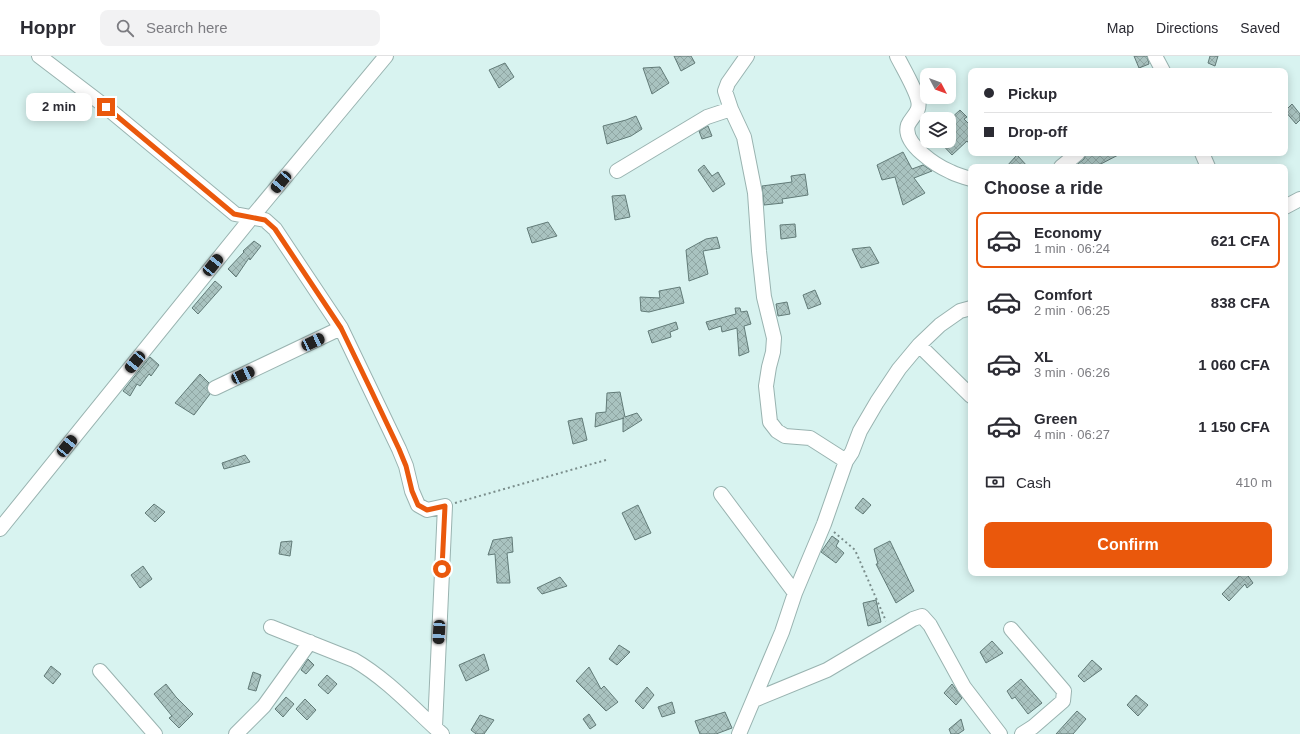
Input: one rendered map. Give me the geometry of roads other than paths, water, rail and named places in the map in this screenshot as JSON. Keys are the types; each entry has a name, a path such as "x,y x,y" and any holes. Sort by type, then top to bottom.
{"street":[{"path":"39,56 106,107 234,214 265,220 275,229 341,328 399,449 418,505 427,510 445,506 438,731"},
{"path":"0,529 252,217 386,56"},
{"path":"747,56 728,83 725,91 731,109 744,137 755,192 764,297 774,338 773,352 766,386 770,422 777,431 785,436 810,438 846,461"},
{"path":"897,56 918,101 918,110 908,125 908,133 912,142 925,157 950,172 968,178"},
{"path":"1155,56 1161,68"},
{"path":"617,171 707,118 731,109"},
{"path":"1065,164 1074,156"},
{"path":"1288,205 1300,199"},
{"path":"739,734 782,632 795,593 824,524 846,461 852,452 860,430 899,369 919,345 940,325 960,311 968,309"},
{"path":"215,388 341,328"},
{"path":"919,345 968,393"},
{"path":"721,494 795,593"},
{"path":"754,700 826,670 913,619 922,616 930,625 964,688 1000,734"},
{"path":"272,627 354,660 364,666 378,676 438,731"},
{"path":"1011,629 1064,691 1063,701 1033,727 1022,734"},
{"path":"236,734 264,706 310,642"},
{"path":"100,671 155,734"}]}
